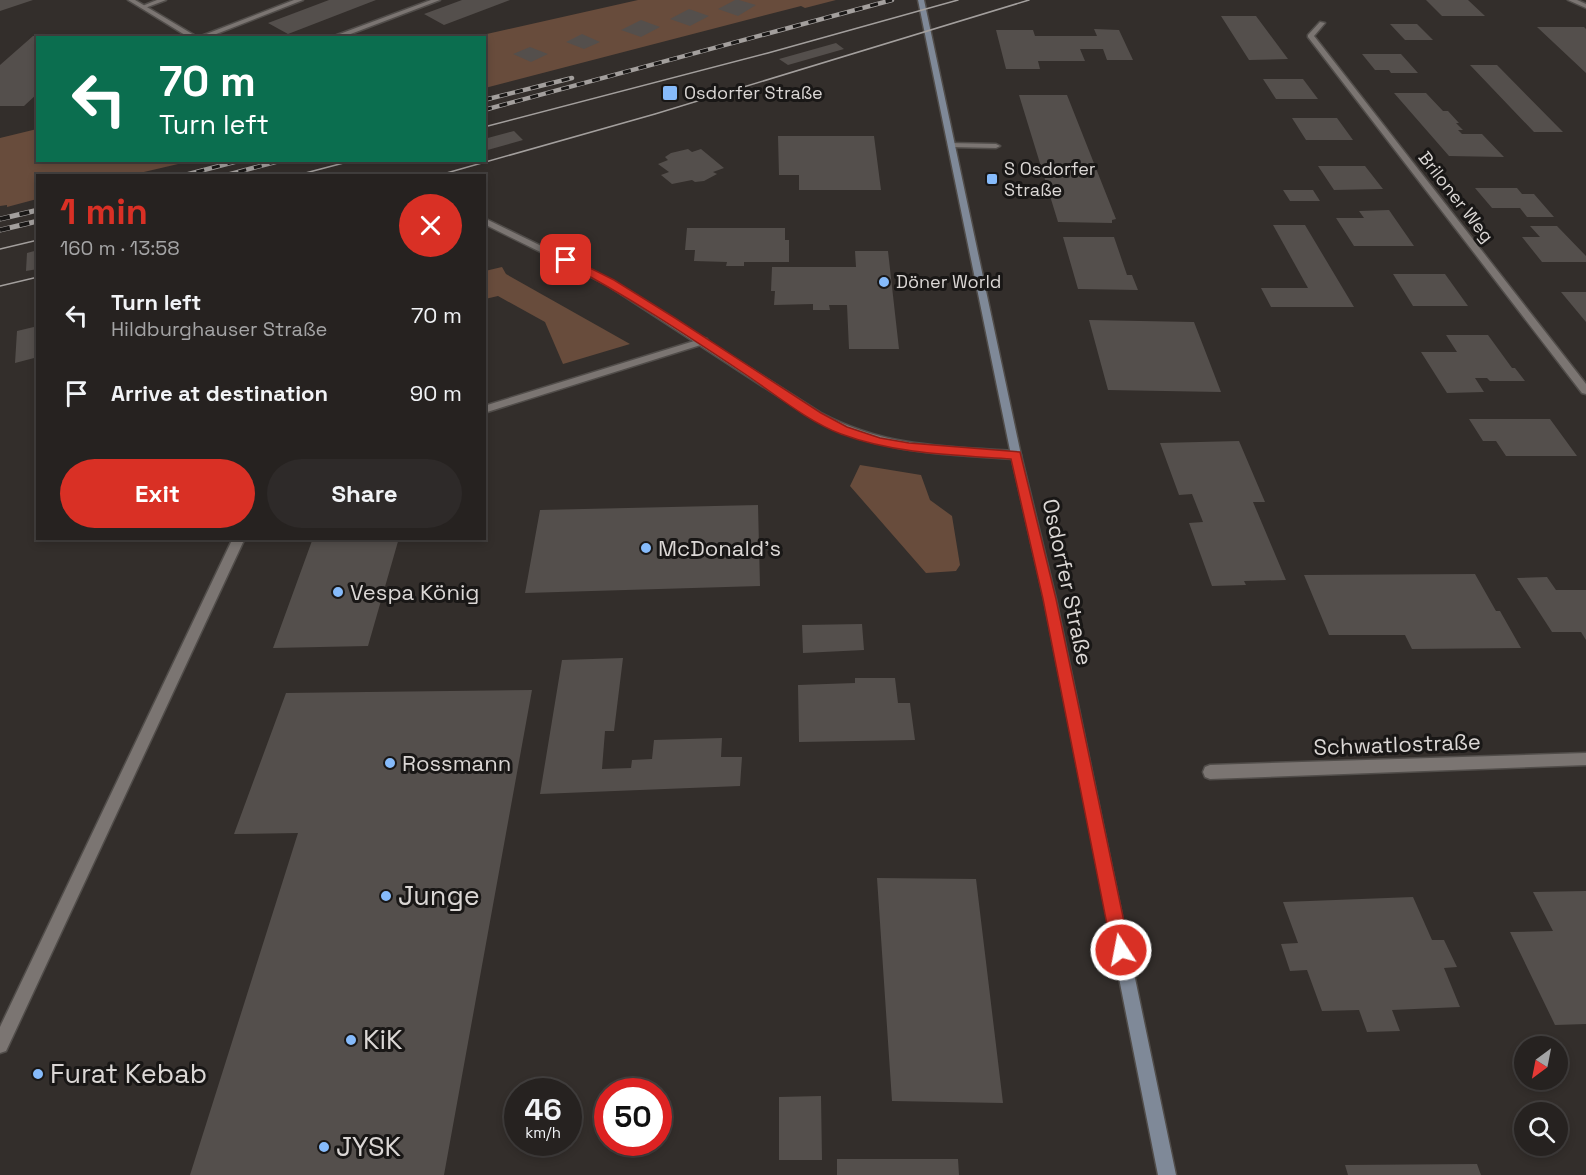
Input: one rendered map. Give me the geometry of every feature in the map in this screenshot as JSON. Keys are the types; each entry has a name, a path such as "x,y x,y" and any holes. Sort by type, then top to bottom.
{"main road":[{"name":"Osdorfer Straße","path":"921,0 1016,455 1050,599 1167,1175"}],"street":[{"path":"131,0 194,36"},
{"path":"143,7 163,0"},
{"path":"202,36 300,0"},
{"path":"338,36 437,0"},
{"path":"1571,0 1586,6"},
{"name":"Briloner Weg","path":"1322,23 1310,36 1586,392"},
{"path":"952,145 996,146"},
{"path":"486,221 610,283 704,341 826,422 859,436 909,447 1016,455"},
{"path":"486,409 704,341"},
{"path":"0,1045 238,540"},
{"name":"Schwatlostraße","path":"1210,772 1586,759"}],"shaded area":[{"path":"638,0 836,0 805,8 801,6 486,88 486,36 478,36"},
{"path":"36,129 36,162 187,162 135,174 36,174 36,199 7,207 7,205 0,206 0,138"},
{"path":"502,267 506,274 630,344 563,364 545,322 498,296 486,299 486,271"},
{"path":"860,465 921,475 930,500 952,516 960,565 956,571 926,573 850,486"}],"building":[{"path":"0,0 33,0 0,11"},
{"path":"329,0 376,0 288,34 268,23"},
{"path":"462,0 510,0 444,25 424,14"},
{"path":"735,0 756,5 738,16 718,9"},
{"path":"1426,0 1468,0 1485,16 1442,16"},
{"path":"689,9 709,16 690,26 670,19"},
{"path":"1221,16 1256,16 1288,59 1249,60"},
{"path":"641,20 660,27 641,37 621,30"},
{"path":"1390,24 1417,24 1433,40 1405,40"},
{"path":"1537,27 1584,27 1586,29 1586,73"},
{"path":"1094,29 1119,30 1133,60 1107,60 1103,49 1080,49 1085,61 1038,61 1040,69 1006,69 996,30 1033,30 1035,36 1097,36"},
{"path":"582,34 600,42 584,49 566,42"},
{"path":"33,36 36,36 36,95 24,106 0,106 0,65"},
{"path":"836,43 844,49 788,65 779,59"},
{"path":"530,47 548,54 531,62 513,54"},
{"path":"1362,54 1401,54 1418,73 1391,73 1389,70 1375,70"},
{"path":"1470,65 1497,65 1563,132 1534,132"},
{"path":"1263,79 1303,79 1318,99 1276,99"},
{"path":"1394,93 1426,93 1443,111 1448,111 1459,123 1456,123 1463,130 1458,130 1462,134 1482,134 1504,157 1449,156"},
{"path":"1019,95 1067,95 1116,219 1112,220 1112,223 1058,222"},
{"path":"1292,118 1337,118 1353,140 1306,140"},
{"path":"514,131 523,140 486,150 486,138"},
{"path":"778,136 874,136 881,190 799,190 799,175 779,175"},
{"path":"688,149 692,152 701,149 724,168 713,172 717,174 704,181 692,180 672,184 661,175 669,172 658,164 668,160 665,157 671,153"},
{"path":"1318,166 1365,166 1383,189 1334,190"},
{"path":"1475,188 1517,188 1522,194 1534,194 1554,217 1527,217 1520,208 1492,208"},
{"path":"1283,190 1313,190 1320,201 1290,201"},
{"path":"1389,210 1414,246 1354,246 1336,218 1364,218 1359,211"},
{"path":"1273,225 1305,225 1354,307 1271,307 1261,288 1308,288"},
{"path":"1530,226 1557,226 1586,256 1586,262 1542,262 1522,237 1540,237"},
{"path":"687,228 785,228 785,240 789,240 789,262 744,262 744,266 726,266 727,262 694,261 695,250 685,250"},
{"path":"1063,237 1114,237 1127,275 1132,275 1138,290 1078,289"},
{"path":"36,251 36,269 26,271 27,253"},
{"path":"855,251 888,251 899,349 849,349 847,305 829,305 830,310 813,310 813,304 774,305 775,291 771,291 772,267 856,267"},
{"path":"1393,274 1445,274 1468,306 1413,306"},
{"path":"1561,292 1586,292 1586,322"},
{"path":"1089,320 1194,322 1221,392 1108,390"},
{"path":"36,326 36,358 15,363 17,331"},
{"path":"1446,335 1488,335 1512,368 1515,368 1525,381 1490,381 1487,378 1475,378 1484,392 1447,393 1421,352 1457,352"},
{"path":"1469,419 1550,419 1577,456 1506,456 1496,441 1483,441"},
{"path":"1239,441 1265,502 1253,502 1286,580 1244,581 1246,585 1212,586 1189,523 1203,522 1192,494 1179,495 1160,443"},
{"name":"McDonald's","path":"758,505 760,586 525,593 540,510"},
{"name":"Vespa König","path":"312,540 398,540 368,646 273,648"},
{"path":"1475,574 1521,648 1412,649 1405,635 1329,635 1304,575"},
{"path":"1547,577 1556,590 1586,590 1586,640 1581,632 1552,632 1517,578"},
{"path":"862,624 864,650 803,653 802,625"},
{"path":"623,658 614,731 605,731 602,769 631,768 632,760 652,759 654,740 722,738 721,757 742,757 740,786 540,794 562,660"},
{"path":"855,678 895,678 898,703 910,703 915,740 799,742 798,685 855,683"},
{"path":"532,690 444,1175 190,1175 298,833 234,834 286,693"},
{"path":"877,878 976,879 1003,1103 892,1101"},
{"path":"1586,891 1586,1024 1555,1025 1510,932 1553,931 1533,892"},
{"path":"1413,897 1432,940 1444,940 1457,967 1444,968 1460,1007 1392,1010 1400,1031 1367,1032 1359,1010 1322,1011 1307,970 1290,971 1281,944 1298,943 1283,902"},
{"path":"821,1096 822,1160 779,1160 779,1097"},
{"path":"837,1159 958,1159 959,1175 837,1175"},
{"path":"1477,1164 1481,1175 1348,1175 1345,1165"}],"tram line":[{"path":"486,126 768,53 958,0"},
{"path":"486,162 655,114 1029,0"},
{"path":"302,174 347,162"},
{"path":"443,174 485,162"},
{"path":"0,249 36,240"},
{"path":"0,286 36,277"}],"railway":[{"path":"486,109 892,0"},
{"path":"486,100 572,78"},
{"path":"189,174 234,162"},
{"path":"230,174 276,162"},
{"path":"0,219 36,210"},
{"path":"0,230 36,221"}],"place":[{"name":"Osdorfer Straße","path":"670,93"},
{"name":"S Osdorfer Straße","path":"992,179"},
{"name":"Döner World","path":"884,282"},
{"name":"McDonald's","path":"646,548"},
{"name":"Vespa König","path":"338,592"},
{"name":"Rossmann","path":"390,763"},
{"name":"Junge","path":"386,896"},
{"name":"KiK","path":"351,1040"},
{"name":"Furat Kebab","path":"38,1074"},
{"name":"JYSK","path":"324,1147"}],"route":[{"path":"566,260 610,283 671,320 826,422 843,430 880,442 909,447 1016,455 1050,599 1121,950"}]}
